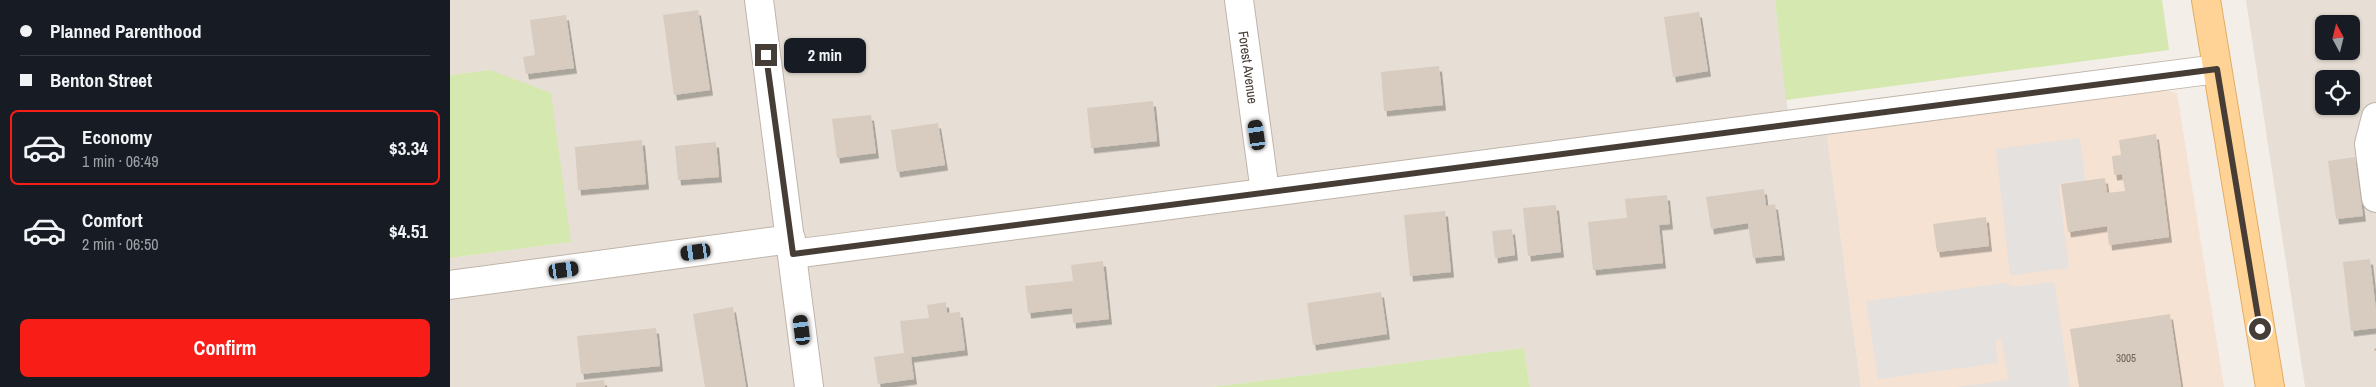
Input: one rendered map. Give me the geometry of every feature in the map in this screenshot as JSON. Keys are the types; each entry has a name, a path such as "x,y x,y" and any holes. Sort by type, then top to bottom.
{"main road":[{"path":"2206,0 2270,387"}],"street":[{"path":"759,0 809,387"},
{"name":"Forest Avenue","path":"1239,0 1265,192"},
{"path":"450,285 1265,192 2217,69"},
{"path":"2376,117 2369,144 2376,198"}],"shaded area":[{"path":"450,0 1775,0 1791,140 1827,135 1861,387 1530,387 1524,348 1212,387 450,387 450,258 571,242 490,70 450,75"},
{"path":"2246,0 2376,0 2376,387 2305,387"},
{"path":"2163,90 2177,93 2224,387 1861,387 1827,135"},
{"path":"2080,138 2085,180 2058,184 2069,268 2010,275 1996,149"},
{"path":"2054,282 2070,387 1956,387 2009,380 2001,338 1995,341 1998,363 1878,379 1866,301 2006,283 2013,287"}],"green space":[{"path":"1775,0 2162,0 2169,50 1786,100"},
{"path":"490,70 551,93 571,242 450,258 450,75"},
{"path":"1524,348 1530,387 1212,387"}],"building":[{"path":"698,10 710,90 674,95 663,15"},
{"path":"1699,12 1708,71 1673,77 1664,17"},
{"path":"566,15 574,68 526,74 523,57 535,55 530,20"},
{"path":"1439,66 1443,105 1384,111 1381,72"},
{"path":"1153,101 1157,141 1091,148 1087,108"},
{"path":"871,115 876,153 837,158 832,119"},
{"path":"938,123 945,165 897,172 891,130"},
{"path":"2156,134 2169,237 2109,245 2107,226 2068,232 2061,184 2105,178 2107,193 2125,191 2122,174 2114,175 2112,156 2121,155 2119,140"},
{"path":"642,140 646,184 578,190 575,147"},
{"path":"716,142 719,177 678,180 675,146"},
{"path":"2355,157 2363,216 2336,219 2328,161"},
{"path":"1764,189 1766,206 1775,204 1782,255 1753,258 1748,223 1711,229 1706,197"},
{"path":"1667,195 1670,224 1659,225 1663,263 1593,270 1588,222 1627,218 1625,199"},
{"path":"1556,205 1561,252 1528,256 1523,208"},
{"path":"1445,211 1451,272 1410,276 1404,215"},
{"path":"1986,217 1989,246 1937,252 1933,224"},
{"path":"1512,229 1515,255 1495,258 1492,231"},
{"path":"2370,259 2376,310 2376,328 2351,331 2343,262"},
{"path":"1103,261 1109,319 1073,323 1072,308 1028,313 1025,286 1073,281 1071,265"},
{"path":"1381,292 1387,334 1313,345 1307,303"},
{"path":"946,302 947,313 960,312 965,350 911,357 914,379 878,384 874,357 904,353 900,321 929,318 927,305"},
{"path":"733,307 746,387 705,387 693,314"},
{"path":"2170,314 2181,387 2079,387 2070,329"},
{"path":"656,328 660,366 581,374 577,336"},
{"path":"604,380 605,387 576,387 576,383"}],"route":[{"path":"766,55 793,254 2217,69 2260,329"}]}
